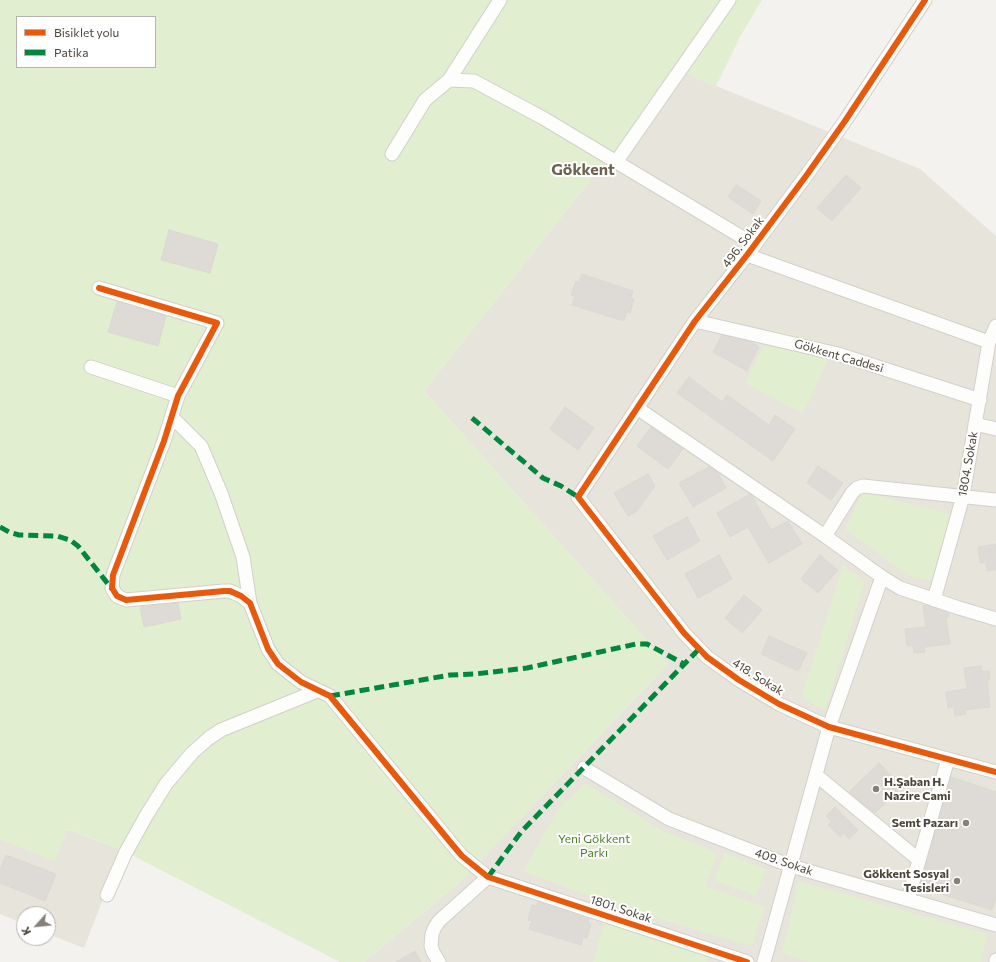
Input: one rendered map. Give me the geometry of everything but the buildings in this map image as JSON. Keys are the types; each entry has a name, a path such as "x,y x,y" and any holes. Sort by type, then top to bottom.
{"street":[{"path":"392,154 425,100 449,80 500,0"},
{"path":"616,162 729,0"},
{"name":"496. Sokak","path":"578,497 695,321 751,250 806,176 841,127 925,0"},
{"path":"449,80 474,81 543,118 616,162 751,250 989,342"},
{"path":"100,288 217,323 178,396 164,441 113,575 112,588 117,596 126,600 224,591 236,593 246,599 250,604"},
{"name":"Gökkent Caddesi","path":"695,321 838,354 980,400"},
{"name":"1804. Sokak","path":"934,600 963,496 989,342 996,326"},
{"path":"91,367 178,396"},
{"path":"637,408 900,588 934,600 996,618"},
{"path":"172,417 201,446 221,493 243,557 250,604 272,657 289,674 317,691 330,696 462,856 488,877 439,921 435,927 432,934 431,946 432,952 439,962"},
{"path":"975,424 996,429"},
{"path":"826,536 852,493 857,488 863,486 996,500"},
{"name":"418. Sokak","path":"578,497 684,633 707,657 755,690 785,707 829,727 996,772"},
{"path":"764,962 829,727 882,577"},
{"path":"107,895 125,854 146,816 166,784 192,753 221,730 317,691"},
{"path":"908,900 948,759"},
{"name":"409. Sokak","path":"584,768 669,819 791,866 996,925"},
{"path":"816,775 919,860"},
{"name":"1801. Sokak","path":"488,877 747,962"}],"shaded area":[{"path":"677,70 920,169 996,236 996,962 364,962 459,883 668,664 424,391"},
{"path":"66,829 122,850 84,948 56,937 56,906 16,906 16,921 0,914 0,839 54,860"}],"green space":[{"path":"0,0 762,0 741,35 716,86 677,70 424,391 668,664 459,883 364,962 340,962 122,850 67,829 55,861 0,839"},
{"path":"772,329 835,345 803,414 745,383"},
{"path":"863,492 953,515 933,581 909,576 845,529"},
{"path":"843,565 865,582 825,711 801,697"},
{"name":"Yeni Gökkent Parkı","path":"585,783 665,832 718,853 705,886 765,907 752,946 615,906 523,871 558,809"},
{"path":"724,853 766,869 756,896 714,880"},
{"path":"798,881 987,934 981,962 809,962 782,953"},
{"path":"607,912 713,943 707,962 593,962"}],"marked path":[{"path":"472,418 543,478 561,486 578,497"},
{"path":"0,527 19,535 57,536 70,540 78,546 112,589"},
{"path":"330,696 450,675 475,674 527,668 636,644 647,644 684,664"},
{"path":"488,877 521,832 699,649"}],"cycle path":[{"path":"925,0 845,121 806,176 695,321 578,497 684,633 707,657 739,680 779,704 829,727 996,772"},
{"path":"99,288 217,323 178,396 164,441 113,575 112,588 117,596 126,600 224,591 230,591 241,596 250,603 268,649 278,664 301,682 330,696 462,856 488,877 747,962"}],"place":[{"name":"H.Şaban H. Nazire Cami","path":"876,789"},
{"name":"Semt Pazarı","path":"966,823"},
{"name":"Gökkent Sosyal Tesisleri","path":"957,881"}],"district":[{"name":"Gökkent","path":"583,170"}]}
